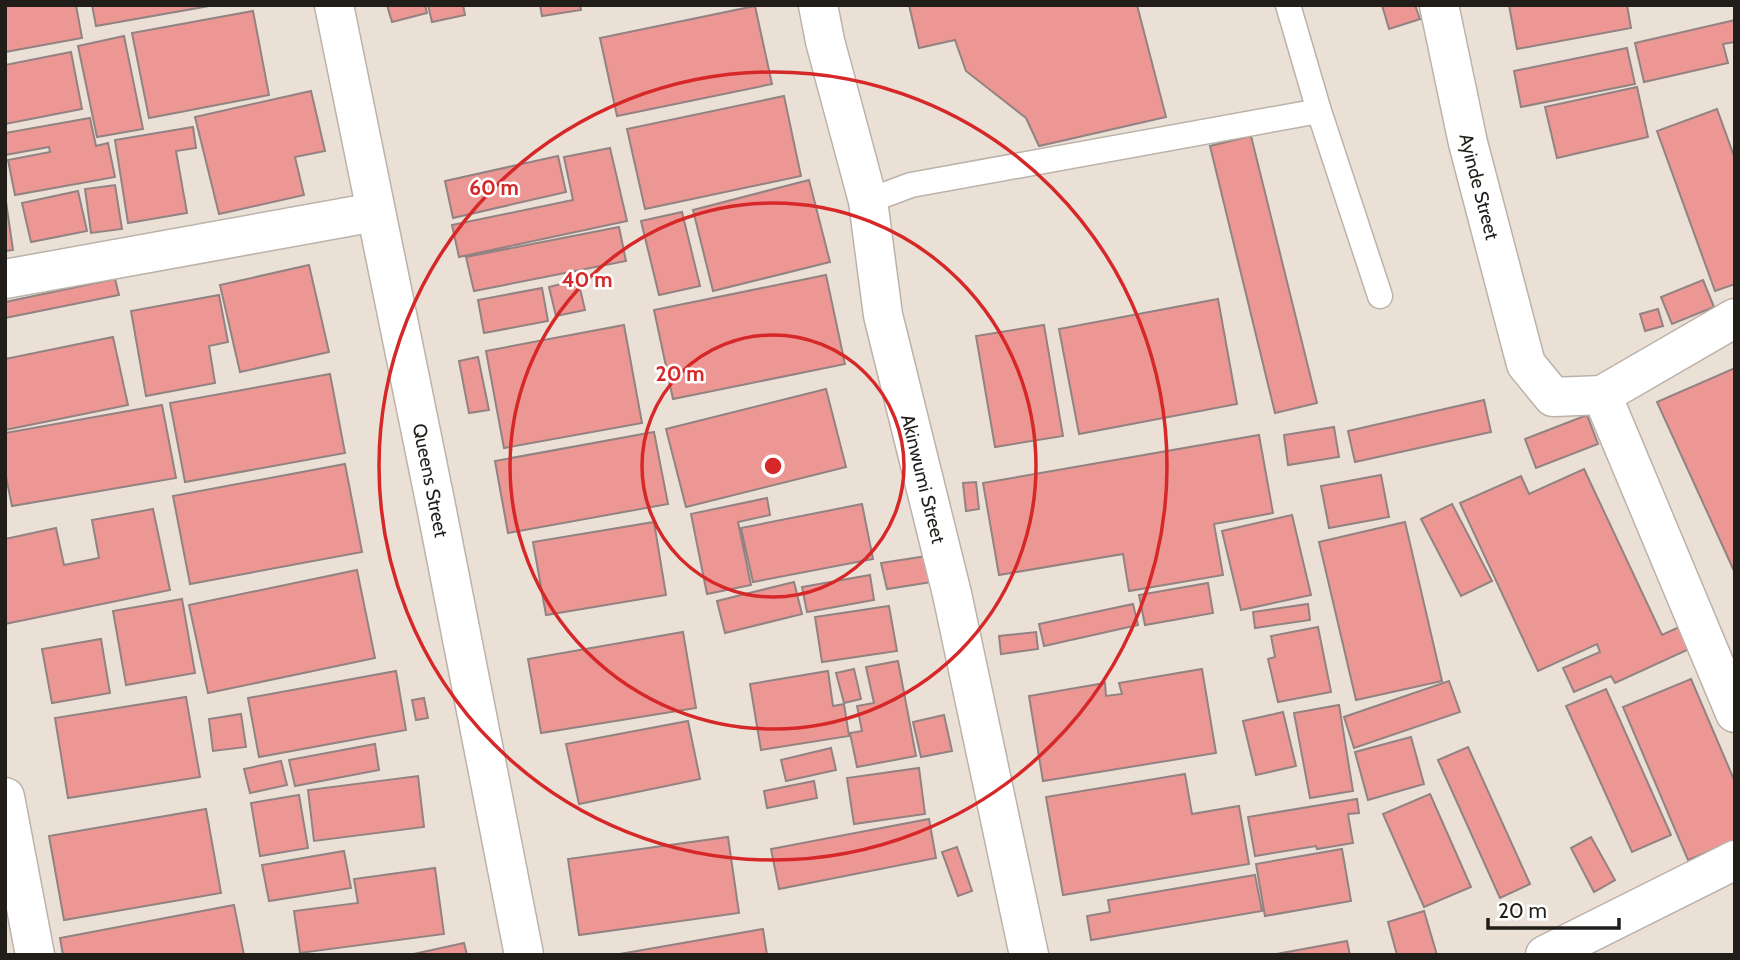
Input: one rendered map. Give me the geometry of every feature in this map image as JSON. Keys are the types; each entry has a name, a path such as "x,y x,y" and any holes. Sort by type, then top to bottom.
{"street":[{"name":"Queens Street","path":"334,5 524,955"},
{"name":"Akinwumi Street","path":"818,5 825,41 868,201 883,315 952,594 1029,955"},
{"name":"Ayinde Street","path":"1439,5 1468,143 1526,364 1553,397 1602,395"},
{"path":"5,279 375,212"},
{"path":"1735,318 1602,395 1735,713"},
{"path":"5,797 35,955"},
{"path":"1545,955 1735,860"}],"lane":[{"path":"1288,5 1380,296"},
{"path":"868,201 911,185 1320,111"}],"building":[{"path":"5,5 76,5 82,38 5,52"},
{"path":"92,5 215,5 96,26"},
{"path":"387,5 425,5 427,13 392,22"},
{"path":"428,5 463,5 465,15 432,22"},
{"path":"540,5 580,5 581,10 542,16"},
{"path":"909,5 1137,5 1166,117 1039,146 1026,118 966,71 955,40 919,48"},
{"path":"1382,5 1415,5 1420,19 1389,29"},
{"path":"1509,5 1627,5 1631,28 1517,49"},
{"path":"755,6 772,84 617,116 600,38"},
{"path":"253,11 269,95 149,118 132,33"},
{"path":"1735,20 1735,42 1723,44 1728,63 1644,82 1635,43"},
{"path":"124,36 143,129 97,137 78,46"},
{"path":"1627,48 1635,84 1521,107 1514,71"},
{"path":"71,52 82,109 5,124 5,65"},
{"path":"1637,87 1648,137 1557,158 1545,107"},
{"path":"311,91 325,151 295,157 304,195 219,214 195,117"},
{"path":"784,96 801,176 645,209 627,129"},
{"path":"1717,109 1735,159 1735,284 1715,291 1657,131"},
{"path":"90,118 96,146 108,143 115,177 15,195 8,160 50,152 49,147 5,155 5,133"},
{"path":"193,127 196,148 176,151 187,213 128,223 115,140"},
{"path":"1251,136 1317,403 1275,413 1210,146"},
{"path":"610,148 627,221 459,257 452,225 573,200 564,157"},
{"path":"558,156 566,192 453,218 445,181"},
{"path":"809,180 830,262 713,291 693,210"},
{"path":"115,185 122,229 91,233 85,189"},
{"path":"78,191 87,231 31,242 22,203"},
{"path":"5,195 13,250 5,251"},
{"path":"682,212 700,286 659,295 641,221"},
{"path":"619,227 626,261 474,291 466,257"},
{"path":"309,265 329,352 240,372 220,285"},
{"path":"826,275 845,364 673,399 654,310"},
{"path":"115,279 119,295 5,318 5,302"},
{"path":"578,280 585,310 556,316 549,287"},
{"path":"1703,280 1714,307 1672,324 1661,297"},
{"path":"542,288 548,321 484,333 478,300"},
{"path":"219,295 228,342 209,346 215,383 146,396 131,311"},
{"path":"1218,299 1237,404 1079,434 1059,329"},
{"path":"1658,309 1663,326 1645,331 1640,314"},
{"path":"624,325 642,423 504,448 486,351"},
{"path":"1044,325 1063,436 995,447 976,336"},
{"path":"113,337 128,405 5,430 5,359"},
{"path":"478,357 489,410 469,413 459,361"},
{"path":"1735,368 1735,573 1657,402"},
{"path":"330,374 345,453 185,482 170,403"},
{"path":"826,389 846,467 686,507 666,429"},
{"path":"1484,400 1491,432 1355,462 1348,431"},
{"path":"162,405 176,478 12,506 5,472 5,433"},
{"path":"1587,415 1598,444 1536,468 1525,439"},
{"path":"1334,427 1339,457 1288,465 1284,435"},
{"path":"654,432 668,504 508,533 495,461"},
{"path":"1259,435 1273,513 1214,524 1223,575 1129,591 1123,554 999,575 983,483"},
{"path":"345,464 362,552 190,584 173,496"},
{"path":"1584,469 1662,635 1690,622 1700,644 1615,683 1611,676 1574,692 1563,668 1600,652 1597,644 1538,671 1460,503 1521,476 1529,494"},
{"path":"1381,475 1389,517 1329,528 1321,486"},
{"path":"976,482 979,509 966,511 963,483"},
{"path":"767,498 770,515 738,522 751,585 707,594 691,514"},
{"path":"862,504 873,559 753,582 741,528"},
{"path":"1452,504 1492,581 1461,596 1421,519"},
{"path":"153,509 170,590 5,624 5,539 56,528 64,565 99,558 92,520"},
{"path":"1292,515 1311,595 1241,610 1222,531"},
{"path":"654,522 666,595 546,615 533,542"},
{"path":"1405,522 1442,681 1356,700 1319,542"},
{"path":"927,556 932,582 887,589 881,563"},
{"path":"357,570 375,658 208,693 189,605"},
{"path":"870,575 874,600 807,612 802,587"},
{"path":"794,582 802,614 725,633 717,601"},
{"path":"1208,583 1213,613 1145,625 1139,595"},
{"path":"182,599 195,673 126,685 113,611"},
{"path":"1133,604 1138,625 1044,646 1039,624"},
{"path":"1308,604 1310,620 1255,628 1253,612"},
{"path":"889,606 897,651 822,662 815,617"},
{"path":"1318,627 1331,692 1278,702 1268,659 1275,657 1271,636"},
{"path":"683,632 696,708 541,733 528,659"},
{"path":"1036,632 1038,649 1001,654 999,636"},
{"path":"101,639 110,693 52,703 42,649"},
{"path":"898,661 916,756 857,767 850,733 862,731 857,706 874,703 866,667"},
{"path":"854,669 861,699 844,703 836,673"},
{"path":"1202,669 1216,753 1043,781 1029,696 1105,683 1106,696 1122,694 1119,683"},
{"path":"396,671 406,730 259,757 248,698"},
{"path":"828,671 833,706 844,704 849,736 761,750 750,684"},
{"path":"1691,679 1735,782 1735,841 1688,860 1623,707"},
{"path":"1449,681 1460,712 1354,748 1344,717"},
{"path":"1606,689 1671,835 1632,852 1566,706"},
{"path":"186,697 200,777 68,798 55,718"},
{"path":"424,698 428,718 416,720 412,700"},
{"path":"1339,705 1353,791 1310,798 1294,713"},
{"path":"1283,712 1296,766 1256,775 1243,721"},
{"path":"241,714 246,747 213,751 209,719"},
{"path":"944,715 952,751 921,757 913,722"},
{"path":"688,721 700,779 579,804 566,744"},
{"path":"1411,737 1424,784 1368,800 1355,752"},
{"path":"375,744 379,770 295,786 289,760"},
{"path":"1468,747 1530,884 1500,898 1438,760"},
{"path":"831,748 836,770 786,781 781,760"},
{"path":"281,761 287,785 250,793 244,769"},
{"path":"919,768 925,814 854,824 847,778"},
{"path":"1185,774 1192,814 1239,806 1249,864 1063,895 1046,797"},
{"path":"418,776 424,827 314,841 308,790"},
{"path":"814,781 817,798 767,808 764,791"},
{"path":"1430,794 1471,887 1424,907 1383,814"},
{"path":"299,795 308,848 260,856 251,803"},
{"path":"1357,799 1359,813 1348,814 1353,843 1255,856 1248,817"},
{"path":"206,809 221,893 64,920 49,836"},
{"path":"929,819 936,858 779,889 771,849"},
{"path":"728,837 739,913 579,935 568,859"},
{"path":"1591,837 1615,880 1594,892 1571,848"},
{"path":"957,847 972,891 958,896 942,852"},
{"path":"1342,849 1351,901 1265,916 1256,864"},
{"path":"344,851 351,888 269,901 262,865"},
{"path":"435,868 444,934 300,953 294,911 358,903 354,879"},
{"path":"1255,875 1262,911 1091,940 1087,916 1110,912 1108,900"},
{"path":"234,905 244,955 63,955 60,938"},
{"path":"1424,911 1437,955 1397,955 1388,922"},
{"path":"763,929 767,955 614,955"},
{"path":"1347,941 1350,955 1271,955"},
{"path":"464,943 467,955 409,955"}]}
